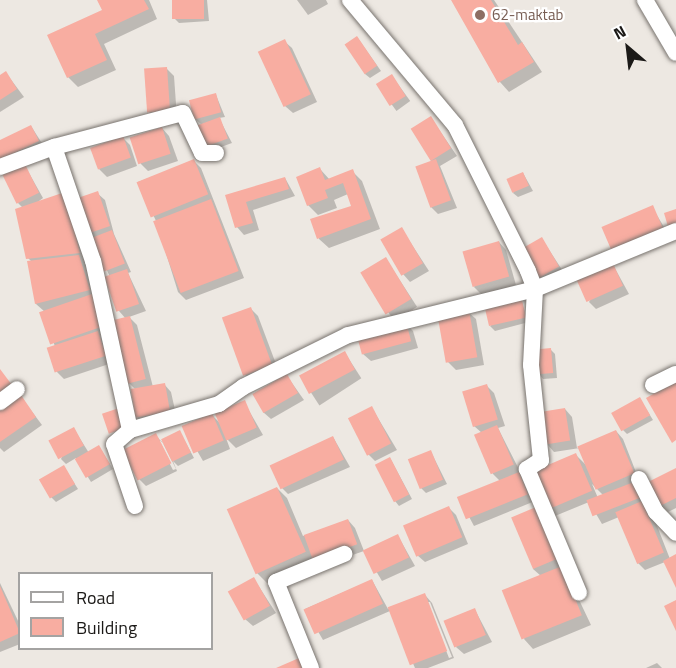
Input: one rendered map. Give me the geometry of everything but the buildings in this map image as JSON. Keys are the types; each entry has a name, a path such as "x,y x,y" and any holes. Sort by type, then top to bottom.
{"street":[{"path":"350,0 455,125 535,289 531,365 541,460 527,469 579,593"},
{"path":"645,0 676,53"},
{"path":"0,167 54,147 183,113 202,153 216,153"},
{"path":"54,147 93,261 130,430"},
{"path":"135,506 114,444 130,430 219,404 243,387 348,335 535,289 676,231"},
{"path":"653,385 676,374"},
{"path":"0,402 17,389"},
{"path":"639,479 656,512 676,533"},
{"path":"310,668 276,582 344,554"}],"place":[{"name":"62-maktab","path":"480,15"}]}
